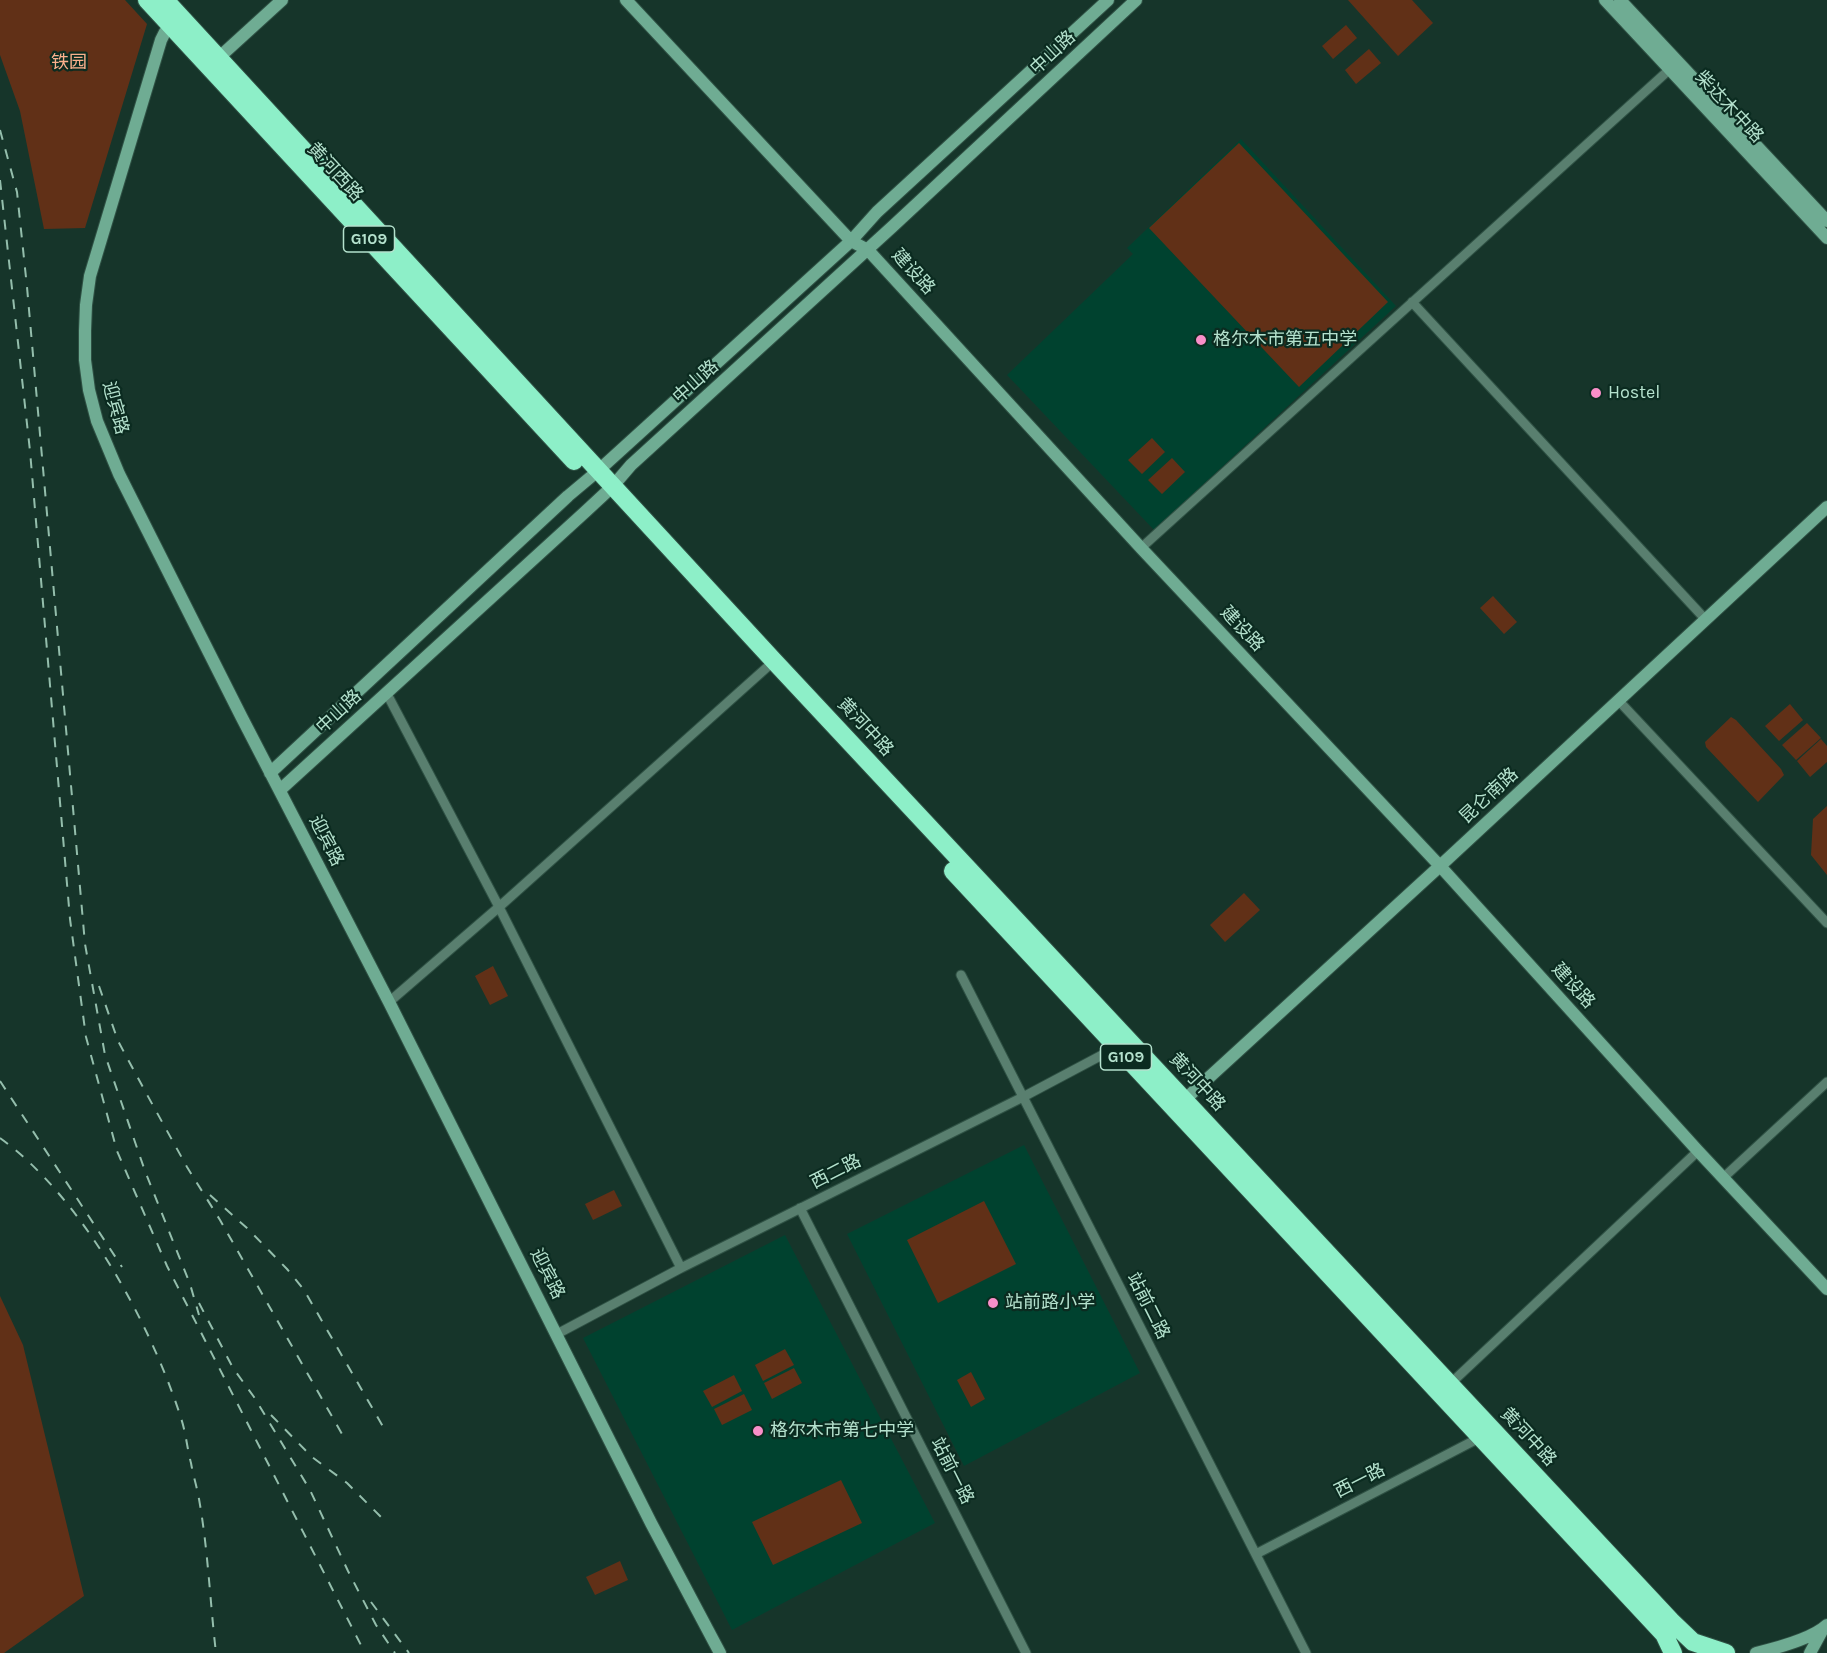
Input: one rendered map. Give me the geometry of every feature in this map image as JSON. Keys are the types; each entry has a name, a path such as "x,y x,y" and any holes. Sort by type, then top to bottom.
{"highway":[{"name":"黄河西路","path":"147,0 175,20 595,474"},
{"name":"黄河西路","path":"165,0 175,20"},
{"name":"黄河中路","path":"595,474 769,665 1122,1042 1481,1437 1664,1634 1673,1653"},
{"name":"黄河中路","path":"1180,1105 1450,1384 1671,1621 1693,1642 1726,1653"}],"main road":[{"path":"214,62 282,0"},
{"name":"建设路","path":"626,0 851,241 868,250 1141,548 1440,866 1723,1178 1827,1289"},
{"name":"中山路","path":"270,773 851,241 877,212 1108,0"},
{"name":"中山路","path":"280,790 608,490 631,465 868,250 1136,0"},
{"name":"柴达木中路","path":"1605,0 1827,238"},
{"name":"柴达木中路","path":"1620,0 1827,221"},
{"name":"迎宾路","path":"175,20 161,40 90,276 86,305 85,360 89,390 97,421 106,447 270,773 720,1653"},
{"name":"昆仑南路","path":"1180,1105 1827,507"},
{"path":"1756,1653 1793,1641 1825,1627"},
{"path":"1810,1653 1825,1627"}],"street":[{"path":"1141,548 1670,69"},
{"path":"1412,302 1706,620"},
{"path":"389,1002 499,907 769,665"},
{"path":"387,692 499,907 681,1268"},
{"path":"1618,700 1827,922"},
{"name":"站前二路","path":"961,975 1306,1653"},
{"name":"西二路","path":"557,1334 681,1268 1023,1097 1122,1042"},
{"path":"1723,1178 1827,1082"},
{"path":"1450,1384 1698,1150"},
{"name":"站前一路","path":"800,1208 1026,1653"},
{"name":"西一路","path":"1256,1554 1481,1437"}],"shaded area":[{"name":"格尔木市第五中学","path":"1241,139 1396,306 1154,530 1007,375 1133,254 1127,248"},
{"name":"站前路小学","path":"1024,1145 1140,1373 964,1466 847,1234"},
{"name":"格尔木市第七中学","path":"785,1235 935,1523 732,1630 583,1338"}],"green space":[{"name":"铁园","path":"0,0 125,0 147,24 85,228 44,229 20,111 0,55"},
{"path":"1348,0 1412,0 1433,23 1398,56"},
{"path":"1346,25 1357,38 1333,59 1322,46"},
{"path":"1369,49 1381,63 1356,84 1345,70"},
{"path":"1239,143 1388,302 1299,387 1149,228"},
{"path":"1152,438 1165,452 1142,474 1128,460"},
{"path":"1172,458 1185,472 1162,494 1148,480"},
{"path":"1493,596 1517,622 1504,634 1480,608"},
{"path":"1790,704 1803,720 1779,741 1765,726"},
{"path":"1731,717 1781,769 1784,775 1758,802 1706,747 1705,742"},
{"path":"1807,723 1821,738 1796,760 1782,745"},
{"path":"1821,739 1827,746 1827,762 1810,777 1797,761"},
{"path":"1827,806 1827,875 1811,855 1813,819"},
{"path":"1244,893 1260,910 1225,942 1210,925"},
{"path":"493,966 508,996 490,1005 475,976"},
{"path":"614,1190 622,1206 593,1220 585,1204"},
{"path":"984,1201 1016,1264 938,1303 907,1240"},
{"path":"0,1296 23,1345 84,1596 4,1653 0,1653"},
{"path":"785,1349 794,1365 763,1381 755,1365"},
{"path":"794,1368 802,1383 772,1399 764,1383"},
{"path":"971,1372 985,1399 971,1407 957,1380"},
{"path":"734,1375 742,1391 712,1407 703,1391"},
{"path":"744,1394 752,1410 722,1425 714,1409"},
{"path":"841,1480 862,1523 773,1565 752,1522"},
{"path":"620,1561 628,1580 595,1595 586,1577"}],"railway":[{"path":"0,130 17,192 27,287 85,944 105,1055 145,1171 190,1284 199,1315"},
{"path":"0,180 30,451 70,919 86,1037 117,1151 167,1266 365,1653"},
{"path":"99,986 118,1041 145,1091 342,1434"},
{"path":"0,1081 122,1267"},
{"path":"0,1138 30,1163 59,1193 85,1228 110,1265 132,1304 168,1381 183,1424 199,1499 216,1653"},
{"path":"210,1195 248,1229 304,1290 385,1430"},
{"path":"199,1303 233,1368 254,1397 310,1490 376,1625 395,1653"},
{"path":"271,1415 312,1457 347,1483 387,1523"},
{"path":"371,1602 409,1653"}],"place":[{"name":"格尔木市第五中学","path":"1201,340"},
{"name":"Hostel","path":"1596,393"},
{"name":"站前路小学","path":"993,1303"},
{"name":"格尔木市第七中学","path":"758,1431"}]}
